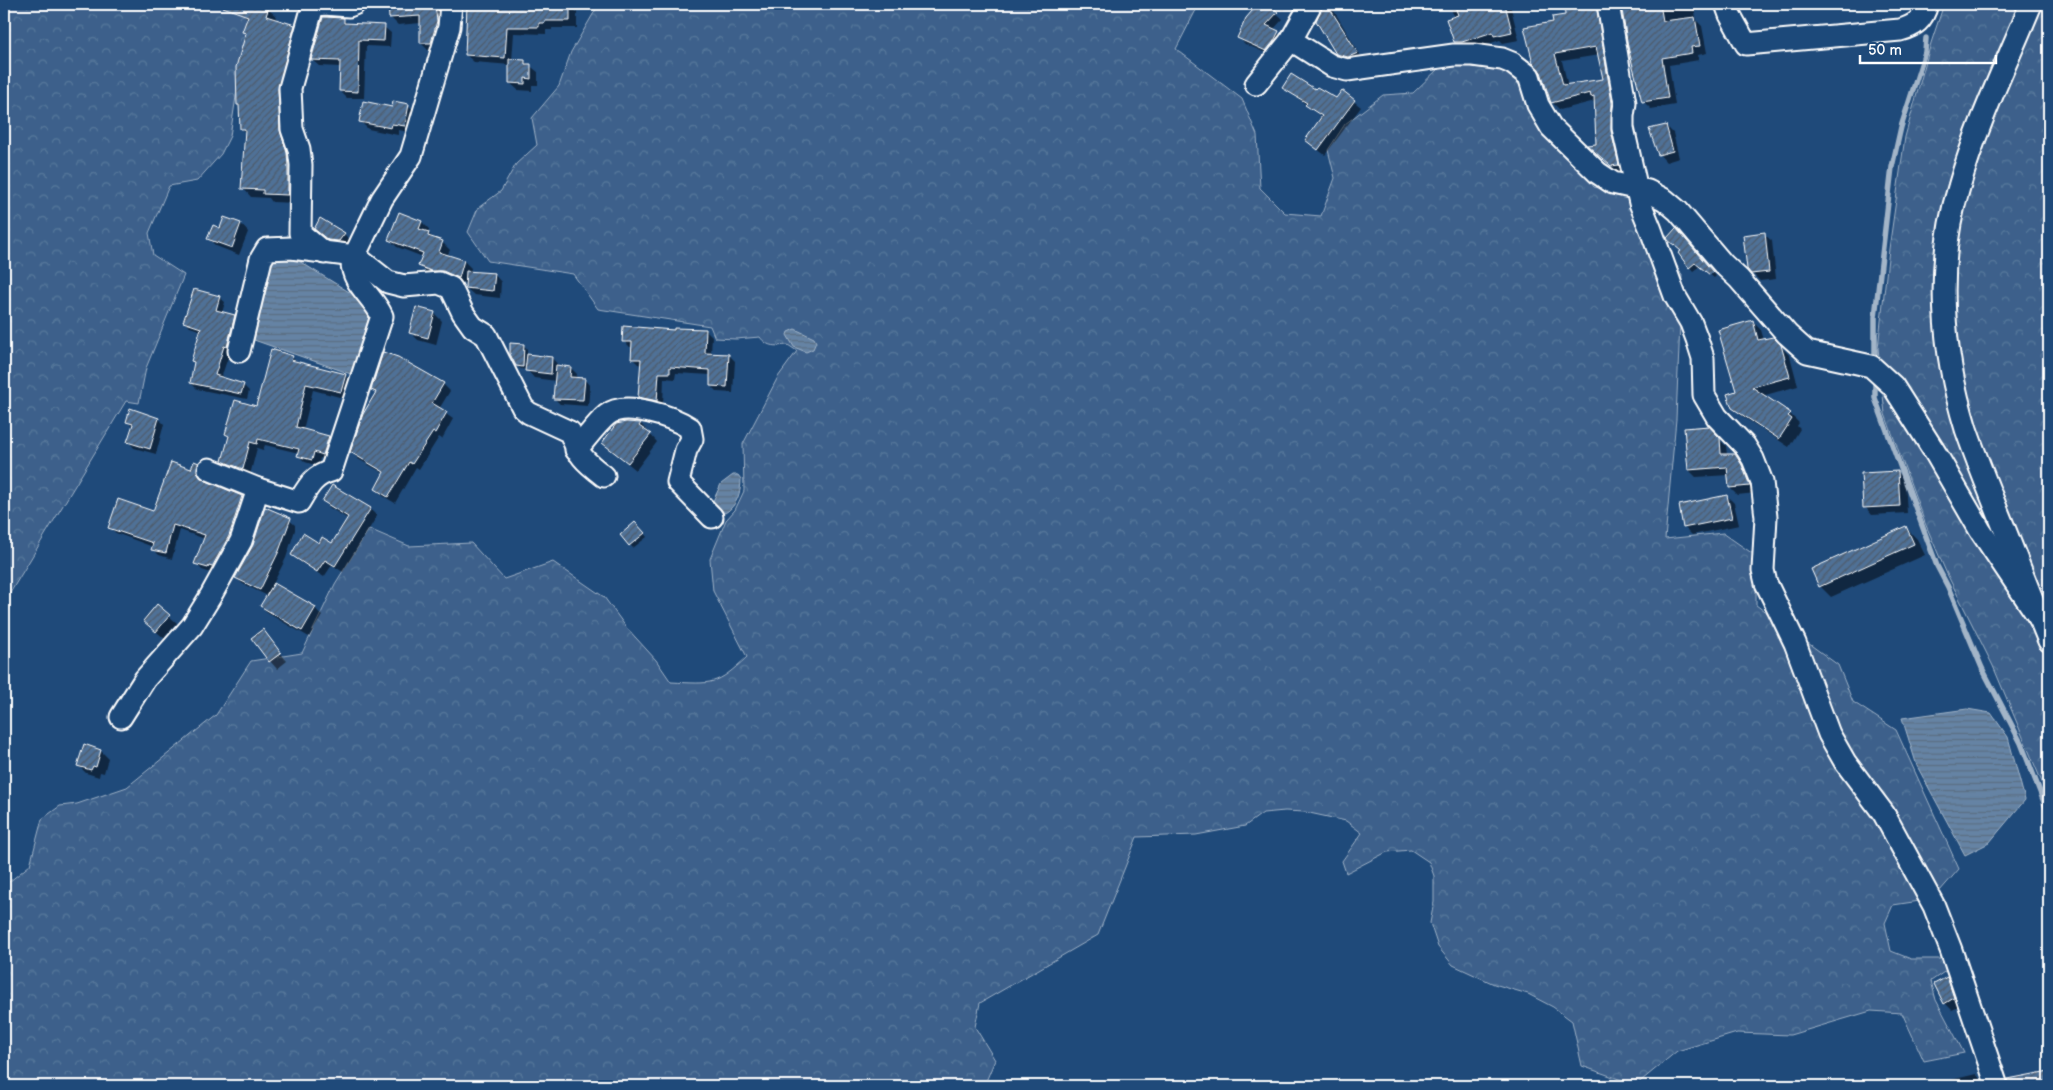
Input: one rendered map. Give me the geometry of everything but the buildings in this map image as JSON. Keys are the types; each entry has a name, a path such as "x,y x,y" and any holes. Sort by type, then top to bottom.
{"street":[{"path":"324,253 300,233 301,165 299,149 292,129 290,88 313,6 324,4 349,6 354,4"},
{"path":"209,469 258,489 299,502 311,482 321,474 331,470 382,316 376,303 368,296 352,271 352,261 382,199 411,156 449,27 451,4"},
{"path":"1256,84 1292,40 1311,4"},
{"path":"1608,4 1625,103 1622,116 1623,128 1640,203 1675,296 1691,323 1697,339 1703,358 1704,394 1718,417 1745,446 1753,459 1762,482 1766,517 1763,570 1766,583 1794,643 1829,734 1845,762 1884,814 1934,906 1952,950 1998,1086"},
{"path":"1726,4 1746,44 1900,30 1915,26 1927,4"},
{"path":"2031,4 1987,104 1958,187 1950,223 1943,293 1946,335 1966,429 2049,641"},
{"path":"1292,40 1332,66 1347,70 1454,54 1488,57 1512,63 1529,76 1538,106 1551,127 1598,173 1613,183 1637,188 1665,200 1678,211 1787,334 1807,352 1871,366 1893,386 1980,530 2040,619"},
{"path":"239,351 261,259 267,249 291,248 355,256 388,282 404,286 439,283 451,288 463,313 473,327 486,335 523,408 529,413 570,432 576,450 585,462 604,476"},
{"path":"576,450 608,413 622,410 637,410 680,422 690,428 692,438 686,450 678,482 712,517"},
{"path":"120,717 145,679 192,626 241,541 258,489"}],"green space":[{"path":"4,4 250,4 230,136 221,154 197,181 169,186 149,233 153,255 184,275 146,368 139,403 126,401 4,603"},
{"path":"599,4 684,6 685,4 1207,4 1197,8 1176,49 1242,99 1257,135 1260,188 1285,213 1321,216 1335,178 1328,150 1345,124 1383,95 1413,93 1440,67 1496,57 1529,97 1594,187 1638,196 1682,275 1676,419 1665,539 1723,533 1756,556 1756,605 1838,665 1853,702 1896,730 1959,869 1933,899 1893,905 1885,923 1891,951 1911,959 1941,959 1947,970 1931,981 1936,1000 1964,1053 1924,1061 1902,1013 1871,1011 1790,1035 1737,1033 1677,1051 1636,1085 1582,1066 1572,1021 1553,1007 1528,994 1494,984 1453,965 1438,947 1430,923 1434,902 1434,876 1429,862 1411,850 1387,852 1346,873 1342,861 1362,833 1346,821 1305,812 1285,811 1263,813 1245,826 1196,835 1137,837 1098,935 980,1003 975,1027 995,1060 984,1086 4,1086 4,886 30,865 42,819 60,806 77,804 127,787 216,715 251,661 302,653 335,584 369,529 409,546 471,543 504,579 553,562 604,597 626,627 656,660 671,682 705,683 713,681 728,673 747,657 713,591 710,559 726,520 735,510 744,491 743,444 778,377 797,351 788,345 769,345 760,337 715,338 710,326 598,309 573,274 488,261 468,232 478,208 501,191 516,164 537,145 532,118 559,86 571,52"},
{"path":"1944,4 2049,4 2049,799 1993,666 1946,572 1925,523 1885,414 1878,348 1889,249 1905,137 1931,43"}],"shaded area":[{"path":"277,256 294,258 354,295 366,309 369,318 351,374 254,340 273,261"},
{"path":"795,329 814,338 816,342 813,349 806,352 794,347 787,335 788,332"},
{"path":"733,475 738,475 741,479 740,489 733,507 725,513 720,511 713,501 721,484"},
{"path":"1967,709 1991,713 2008,737 2025,800 1989,843 1965,855 1917,766 1902,718"}],"waterway":[{"path":"1875,363 1875,317 1892,167 1901,127 1925,52 1926,38"},
{"path":"1875,377 1875,398 1937,566 1948,587 1982,668 2021,743 2049,815"}]}
